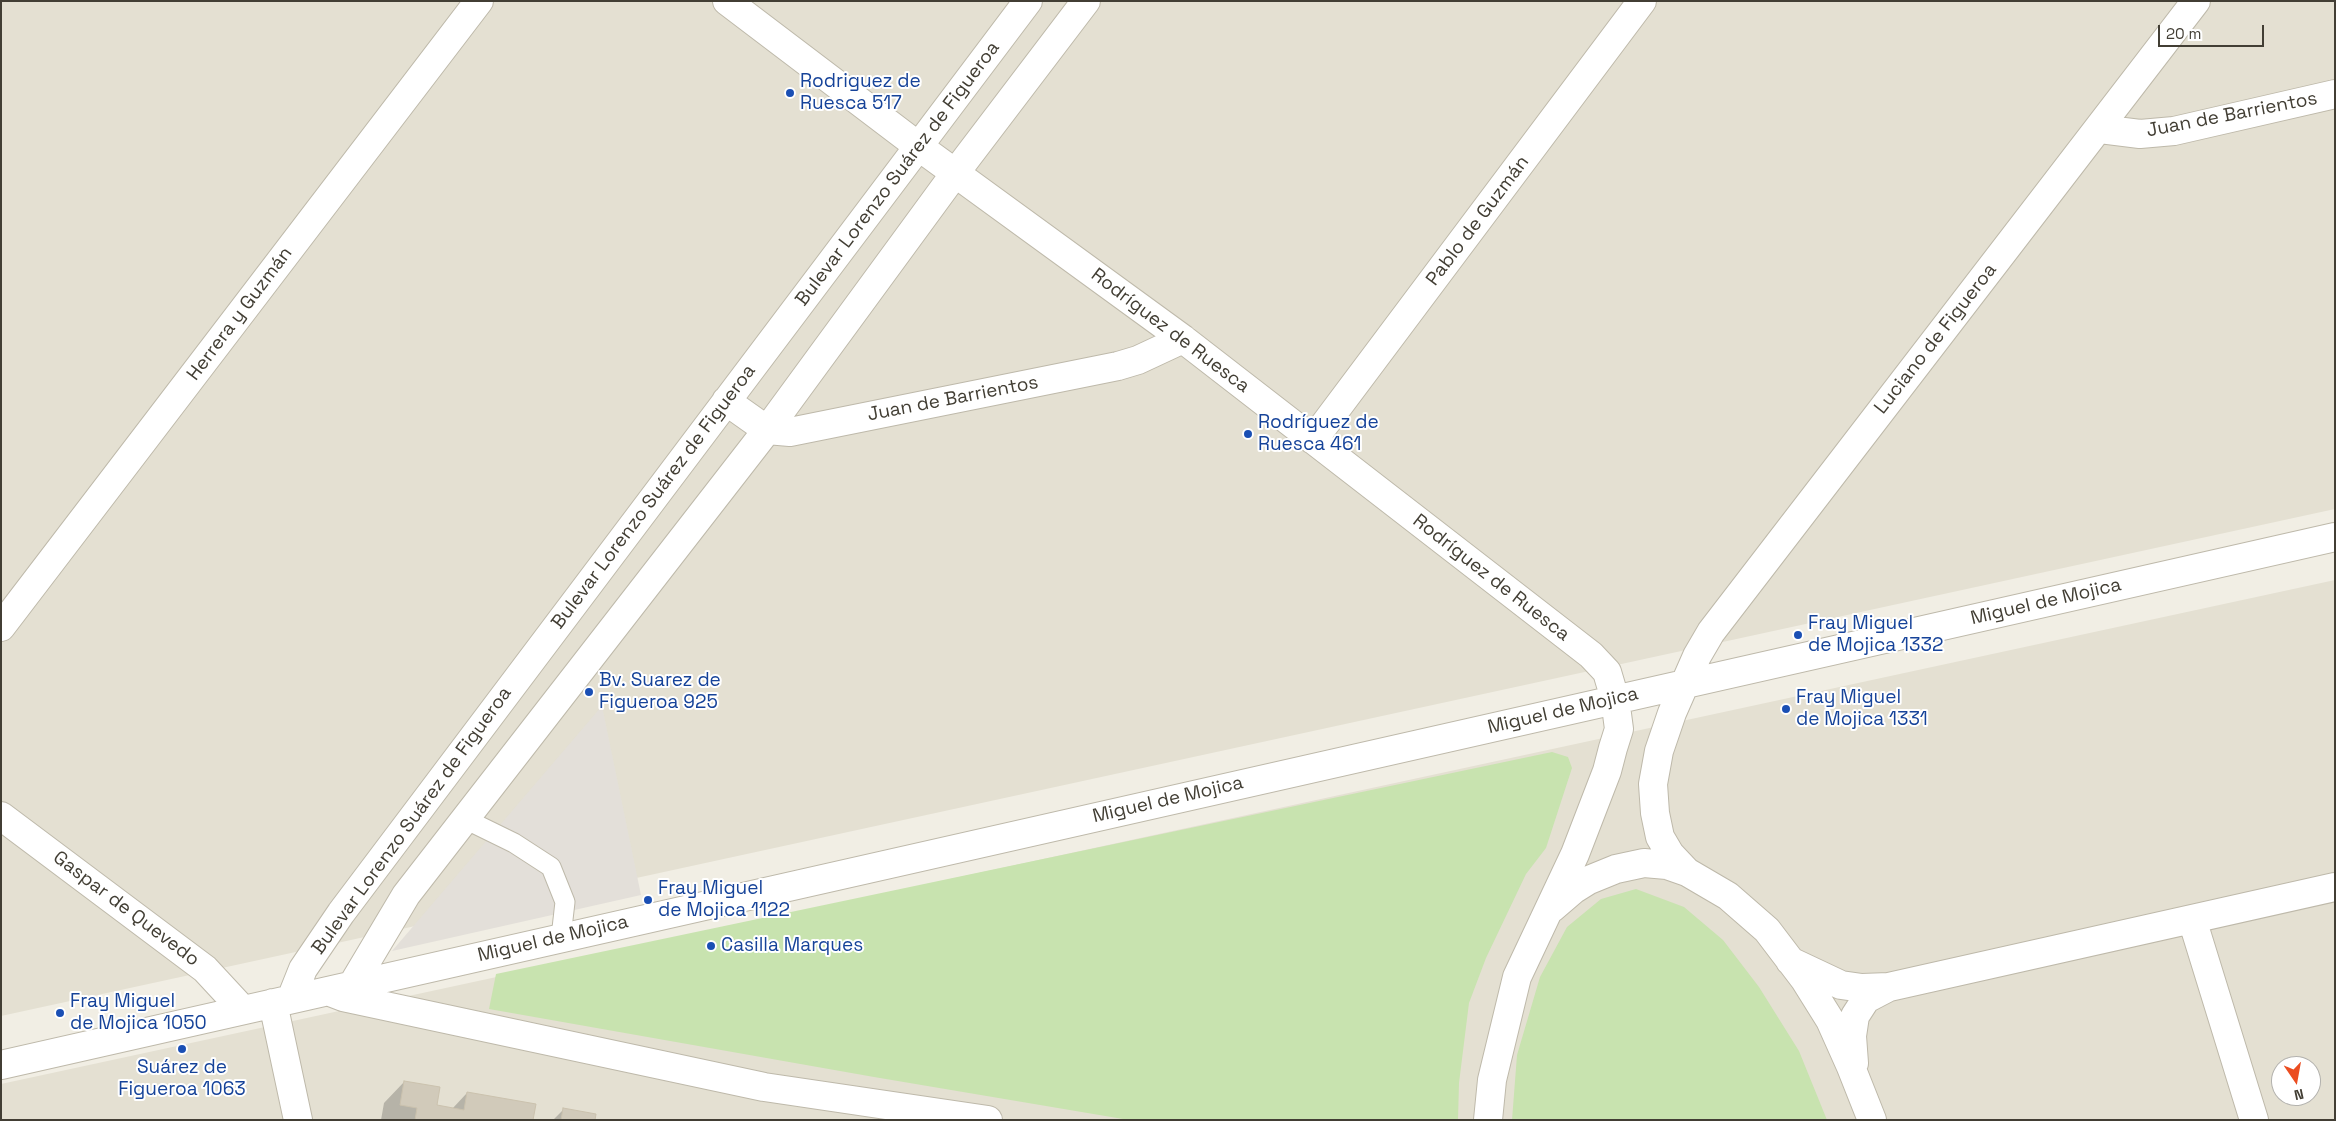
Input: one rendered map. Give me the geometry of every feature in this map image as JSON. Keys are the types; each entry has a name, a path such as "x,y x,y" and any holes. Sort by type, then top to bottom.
{"street":[{"name":"Herrera y Guzmán","path":"1,627 479,1"},
{"name":"Rodríguez de Ruesca","path":"727,1 918,146 1183,339 1591,655 1607,672 1615,699 1618,729 1607,771 1575,854 1517,977 1492,1080 1488,1120"},
{"name":"Bulevar Lorenzo Suárez de Figueroa","path":"282,1001 340,913 1028,1"},
{"name":"Bulevar Lorenzo Suárez de Figueroa","path":"353,984 406,895 767,430 956,172 1086,1"},
{"name":"Pablo de Guzmán","path":"1314,440 1642,1"},
{"name":"Luciano de Figueroa","path":"1687,872 1670,854 1660,837 1655,813 1653,784 1659,751 1685,683 1711,632 2100,129 2196,1"},
{"name":"Juan de Barrientos","path":"2100,129 2140,134 2174,130 2335,94"},
{"name":"Juan de Barrientos","path":"767,430 790,432 1118,366 1138,360 1183,339"},
{"path":"726,401 767,430"},
{"name":"Miguel de Mojica","path":"1,1065 2335,537"},
{"name":"Gaspar de Quevedo","path":"1,816 205,968 243,1010"},
{"path":"1547,912 1581,885 1616,869 1644,863 1667,865 1687,872 1728,896 1767,930 1805,980 1830,1020 1872,1120"},
{"path":"1790,961 1841,985 1862,988 1890,987 2335,887"},
{"path":"2192,919 2254,1120"},
{"path":"1855,1076 1852,1036 1856,1016 1866,999 1890,987"},
{"path":"327,991 343,997 764,1087 988,1120"},
{"path":"282,1001 298,1120"}],"lane":[{"path":"465,818 514,844 551,867 565,902 561,937"}],"shaded area":[{"path":"1,1 2335,1 2335,509 1,1016"},
{"path":"2335,580 2335,1120 1,1120 1,1084"},
{"path":"602,706 641,895 392,951"}],"green space":[{"path":"1552,752 1568,757 1572,768 1546,848 1526,874 1486,958 1469,1003 1459,1083 1458,1120 1129,1120 489,1009 496,974"},
{"path":"1636,889 1684,907 1723,940 1759,987 1799,1051 1827,1120 1512,1120 1517,1055 1540,977 1567,927 1601,899"}],"building":[{"path":"404,1081 440,1087 437,1105 464,1110 467,1092 536,1104 533,1120 415,1120 417,1108 400,1105"},
{"path":"563,1108 596,1114 595,1120 561,1120"}],"place":[{"name":"Rodriguez de Ruesca 517","path":"790,93"},
{"name":"Rodríguez de Ruesca 461","path":"1248,434"},
{"name":"Fray Miguel de Mojica 1332","path":"1798,635"},
{"name":"Bv. Suarez de Figueroa 925","path":"589,692"},
{"name":"Fray Miguel de Mojica 1331","path":"1786,709"},
{"name":"Fray Miguel de Mojica 1122","path":"648,900"},
{"name":"Casilla Marques","path":"711,946"},
{"name":"Fray Miguel de Mojica 1050","path":"60,1013"},
{"name":"Suárez de Figueroa 1063","path":"182,1049"}]}
